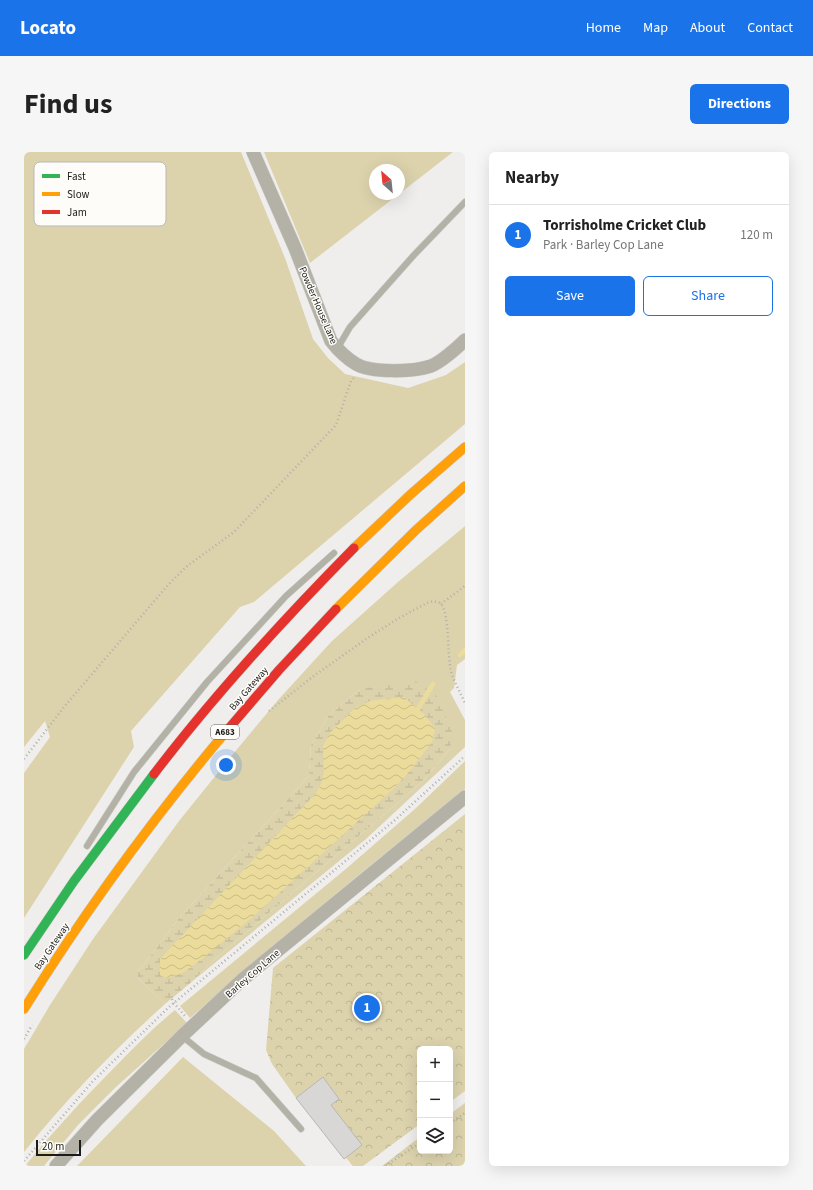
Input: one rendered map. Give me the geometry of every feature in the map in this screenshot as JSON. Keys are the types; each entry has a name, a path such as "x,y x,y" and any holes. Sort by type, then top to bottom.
{"highway":[{"name":"Bay Gateway","path":"24,956 80,872 141,789 229,682 296,606 382,522 465,446"},
{"name":"Bay Gateway","path":"24,1010 68,941 137,842 214,745 252,700 321,625 394,552 465,486"}],"street":[{"name":"Powder House Lane","path":"253,152 295,248 332,341 338,349 357,364 362,366 378,370 405,370 432,366 455,350 465,340"},
{"name":"Barley Cop Lane","path":"56,1166 96,1120 182,1036 244,979 465,797"}],"lane":[{"path":"338,349 350,327 414,255 465,202"},
{"path":"393,502 465,446"},
{"path":"85,849 134,772 207,682 286,596 340,548"},
{"path":"24,952 57,894"},
{"path":"182,1036 204,1054 256,1078 301,1129"}],"path":[{"path":"24,759 64,707 168,585 186,568 234,532 336,426 352,381 362,366"},
{"path":"441,604 465,586"},
{"path":"266,712 369,637 427,602 434,601 441,604 445,613 448,635 448,657 451,670 465,703"},
{"path":"24,1161 93,1081 174,1003 395,820 465,756"},
{"path":"172,999 193,1026"},
{"path":"24,1039 35,1021"},
{"path":"453,1121 465,1113"},
{"path":"385,1166 417,1145"}],"green space":[{"path":"24,152 241,152 285,258 313,339 328,358 345,374 408,388 446,375 465,362 465,424 254,602 240,607 131,731 134,747 24,918 24,773 50,737 45,721 24,747"},
{"path":"264,152 453,152 405,189 405,164 369,164 369,200 391,200 310,263"},
{"path":"465,526 465,659 457,665 454,688 450,692 465,720 465,747 366,839 194,980 214,960 423,781 450,749 360,689 329,715 311,745 309,776 180,917 138,972 138,978 165,1004 92,1075 40,1132 24,1152 24,1049 50,1005 93,939 179,821 278,700 332,641 398,582"},
{"path":"415,681 436,695 453,733 450,749 423,781 214,960 194,980 165,1004 138,978 138,972 180,917 309,776 311,745 329,715 360,689"},
{"path":"465,761 465,789 326,902 190,1018 180,1006 347,868 416,808"},
{"path":"465,814 465,1091 453,1100 453,1046 417,1046 417,1126 363,1166 353,1166 296,1098 272,1064 266,1050 273,968"},
{"path":"175,1010 187,1023 116,1087 78,1125 44,1166 25,1166 90,1092 143,1038"},
{"path":"183,1057 274,1131 306,1166 77,1166"},
{"path":"465,1103 465,1166 382,1166 417,1139 417,1154 453,1154 453,1112"}],"water":[{"path":"404,697 425,715 435,729 432,742 409,772 393,789 255,915 202,959 183,973 166,978 160,975 160,959 316,793 321,784 324,771 323,746 330,733 355,708 370,701"}],"building":[{"path":"323,1077 339,1099 331,1105 362,1145 344,1159 296,1098"}],"waterway":[{"path":"460,655 465,650"},
{"path":"418,709 433,684"}],"traffic: fast":[{"path":"24,955 74,881 154,774"}],"traffic: slow":[{"path":"354,548 411,494 465,447"},
{"path":"336,609 416,530 465,486"},
{"path":"24,1009 70,938 119,868 170,800 224,734"}],"traffic: jam":[{"path":"154,774 225,686 301,602 354,548"},
{"path":"224,734 279,670 336,609"}],"place":[{"name":"Torrisholme Cricket Club","path":"367,1008"}]}
